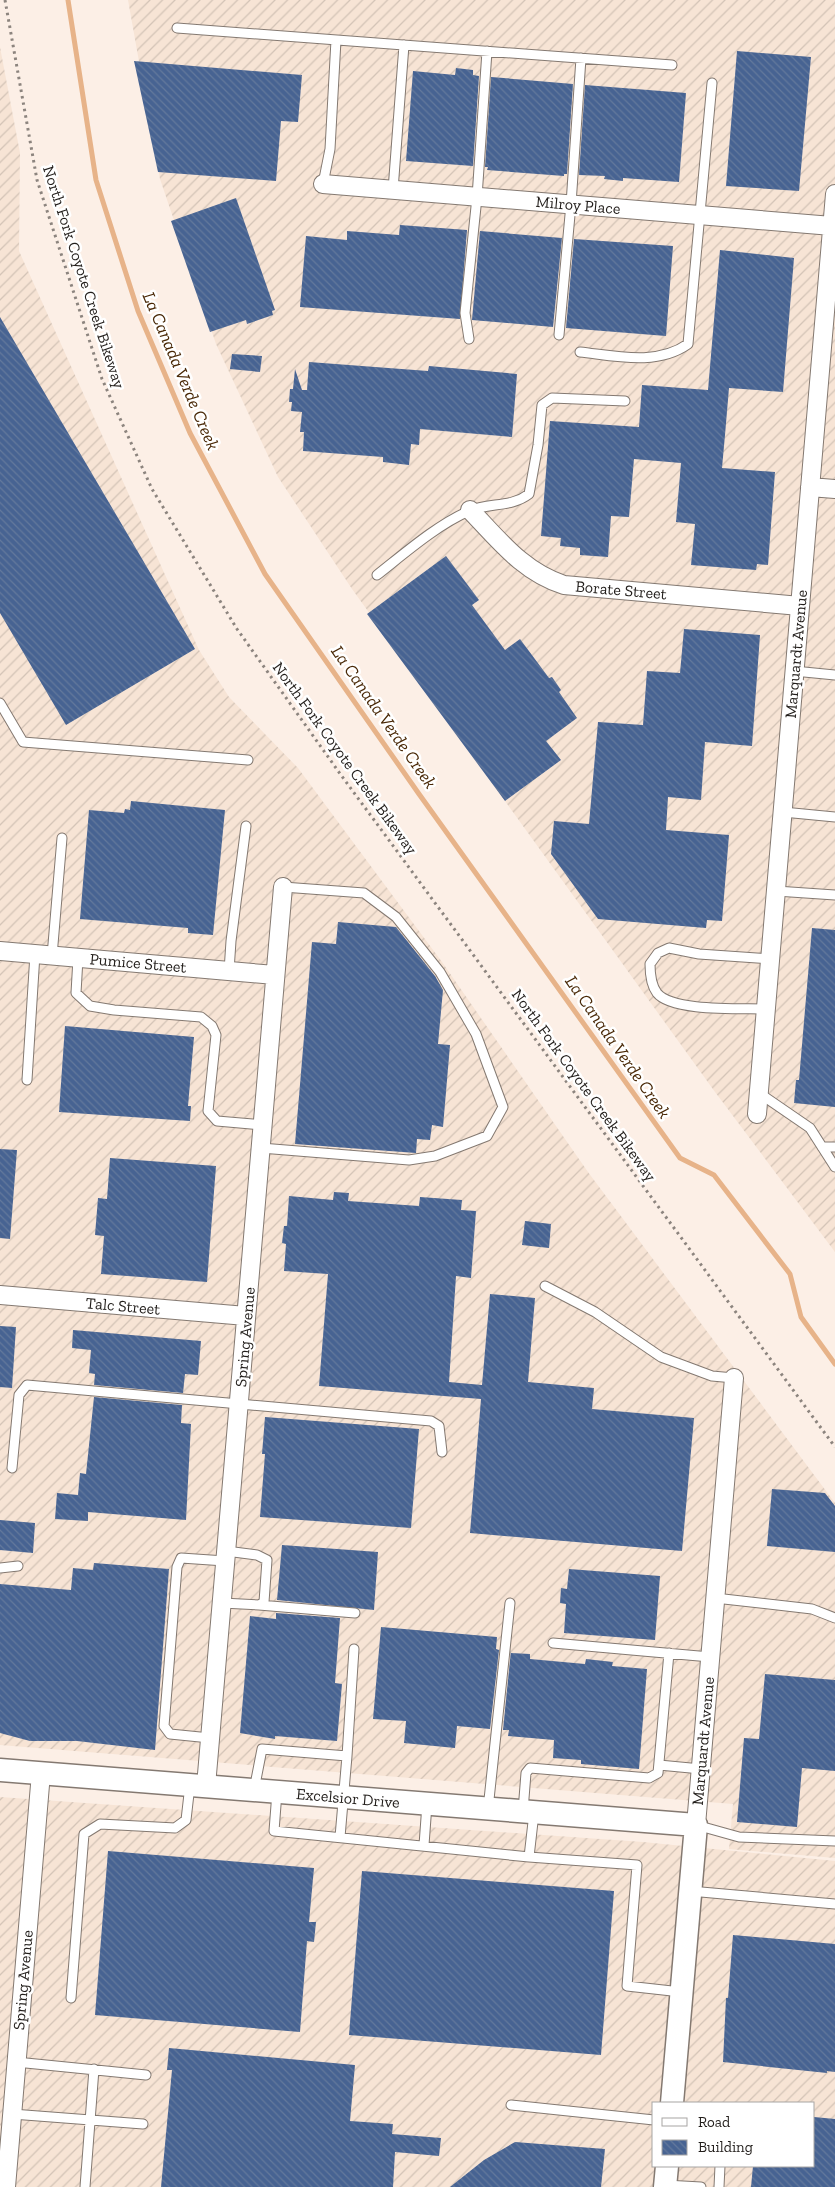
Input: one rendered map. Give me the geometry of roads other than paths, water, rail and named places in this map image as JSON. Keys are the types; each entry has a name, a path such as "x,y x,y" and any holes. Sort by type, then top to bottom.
{"street":[{"name":"Milroy Place","path":"323,184 832,226"},
{"name":"Marquardt Avenue","path":"757,1114 835,194"},
{"path":"810,487 835,489"},
{"name":"Borate Street","path":"470,510 527,568 550,581 564,585 800,606"},
{"name":"Spring Avenue","path":"198,1786 210,1738 283,887"},
{"name":"Pumice Street","path":"0,951 275,975"},
{"name":"Talc Street","path":"0,1295 246,1316"},
{"name":"Marquardt Avenue","path":"672,2102 734,1378"},
{"name":"Excelsior Drive","path":"0,1770 696,1825"},
{"name":"Spring Avenue","path":"6,2187 41,1773"}],"lane":[{"path":"177,28 672,65"},
{"path":"323,184 330,149 336,40"},
{"path":"393,190 404,45"},
{"path":"469,339 465,313 477,196 486,51"},
{"path":"559,335 571,204 581,58"},
{"path":"580,352 652,358 676,352 688,344 712,83"},
{"path":"377,575 444,524 470,510 513,502 529,494 538,445 542,405 552,398 625,401"},
{"path":"794,672 835,675"},
{"path":"0,703 23,742 248,760"},
{"path":"782,812 835,817"},
{"path":"229,971 231,941 246,826"},
{"path":"27,1080 62,838"},
{"path":"261,1148 409,1160 435,1156 487,1136 504,1107 476,1034 454,995 440,972 396,916 364,893 283,887"},
{"path":"776,891 835,895"},
{"path":"766,1009 712,1008 672,1002 657,994 651,978 650,964 658,953 669,948 699,954 770,959"},
{"path":"78,958 76,993 90,1006 114,1010 201,1017 212,1026 216,1035 208,1111 217,1121 263,1125"},
{"path":"759,1093 810,1128 835,1168"},
{"path":"822,1147 835,1147"},
{"path":"545,1286 595,1312 661,1356 712,1376 734,1378"},
{"path":"12,1468 19,1395 27,1384 431,1421 439,1426 442,1452"},
{"path":"210,1738 170,1734 164,1726 176,1567 181,1558 258,1555 267,1560 264,1602 259,1606"},
{"path":"0,1568 18,1566"},
{"path":"715,1598 812,1609 835,1618"},
{"path":"222,1603 355,1613"},
{"path":"488,1809 510,1603"},
{"path":"553,1643 710,1657"},
{"path":"340,1837 354,1649"},
{"path":"529,1857 526,1773 530,1768 649,1778 658,1773 669,1653"},
{"path":"254,1790 262,1749 347,1756"},
{"path":"659,1765 701,1769"},
{"path":"70,1998 84,1834 100,1824 175,1828 186,1820 198,1786"},
{"path":"277,1792 274,1831 529,1857 637,1865 627,1986 682,1992"},
{"path":"424,1845 427,1804"},
{"path":"696,1825 739,1836 835,1842"},
{"path":"690,1891 835,1904"},
{"path":"16,2062 146,2074"},
{"path":"85,2187 94,2069"},
{"path":"511,2105 652,2120"},
{"path":"12,2114 143,2124"},
{"path":"719,2187 720,2167"},
{"path":"666,2179 700,2187"}],"waterway":[{"name":"La Canada Verde Creek","path":"68,0 96,180 138,311 190,433 265,574 419,794 680,1158 714,1175 790,1274 801,1317 835,1364"}]}
